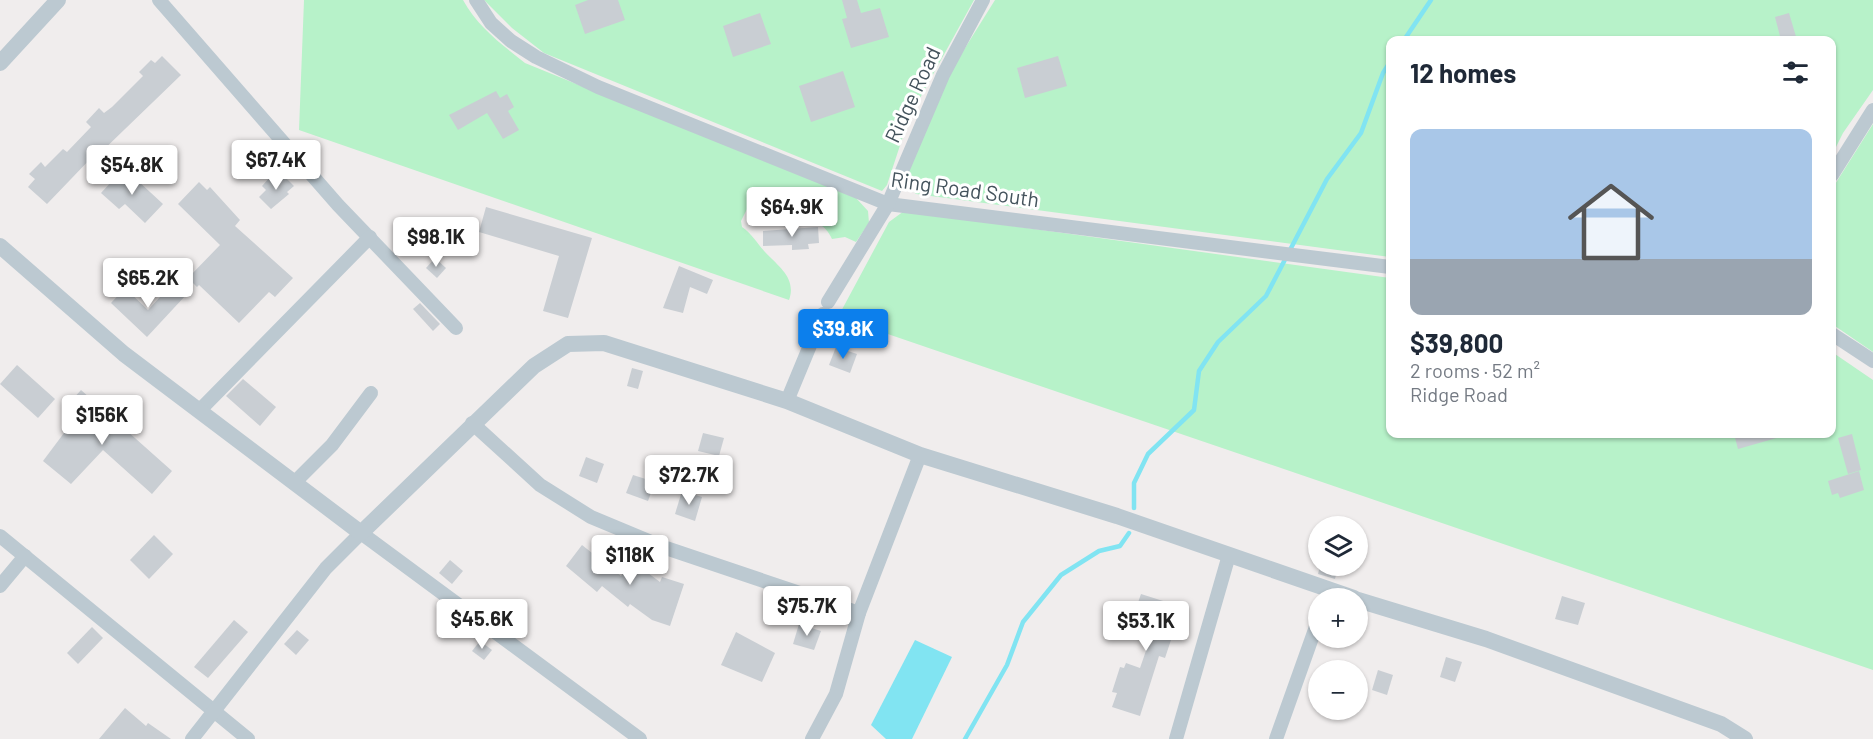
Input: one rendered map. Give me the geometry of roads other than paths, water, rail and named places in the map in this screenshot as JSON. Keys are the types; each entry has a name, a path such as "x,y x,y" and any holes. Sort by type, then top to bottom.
{"street":[{"path":"0,63 58,0"},
{"path":"159,0 338,205 456,328"},
{"name":"Ring Road South","path":"476,0 491,22 511,41 536,57 598,87 888,204 1386,266"},
{"name":"Ridge Road","path":"786,401 826,308 888,204 943,75 983,0"},
{"path":"1836,169 1873,110"},
{"path":"200,411 370,237"},
{"path":"0,246 124,354 640,739"},
{"path":"1836,337 1873,361"},
{"path":"192,739 326,568 472,423 534,366 568,344 580,342 604,343 786,401 920,455 1117,516 1229,555 1311,588"},
{"path":"294,483 332,445 371,393"},
{"path":"472,423 540,485 591,517 663,548 859,613"},
{"path":"812,739 836,694 859,613 920,455"},
{"path":"0,536 248,739"},
{"path":"1176,739 1229,555"},
{"path":"0,586 25,556"},
{"path":"1368,603 1486,639 1721,724 1745,739"},
{"path":"1276,739 1308,648"}],"water":[{"path":"915,640 952,657 912,739 886,739 871,725"}],"waterway":[{"path":"1407,36 1431,0"},
{"path":"1134,508 1134,483 1148,454 1194,410 1199,371 1218,342 1266,296 1327,179 1361,133 1386,68"},
{"path":"965,739 1007,665 1023,622 1061,575 1099,551 1120,546 1129,533"}]}
